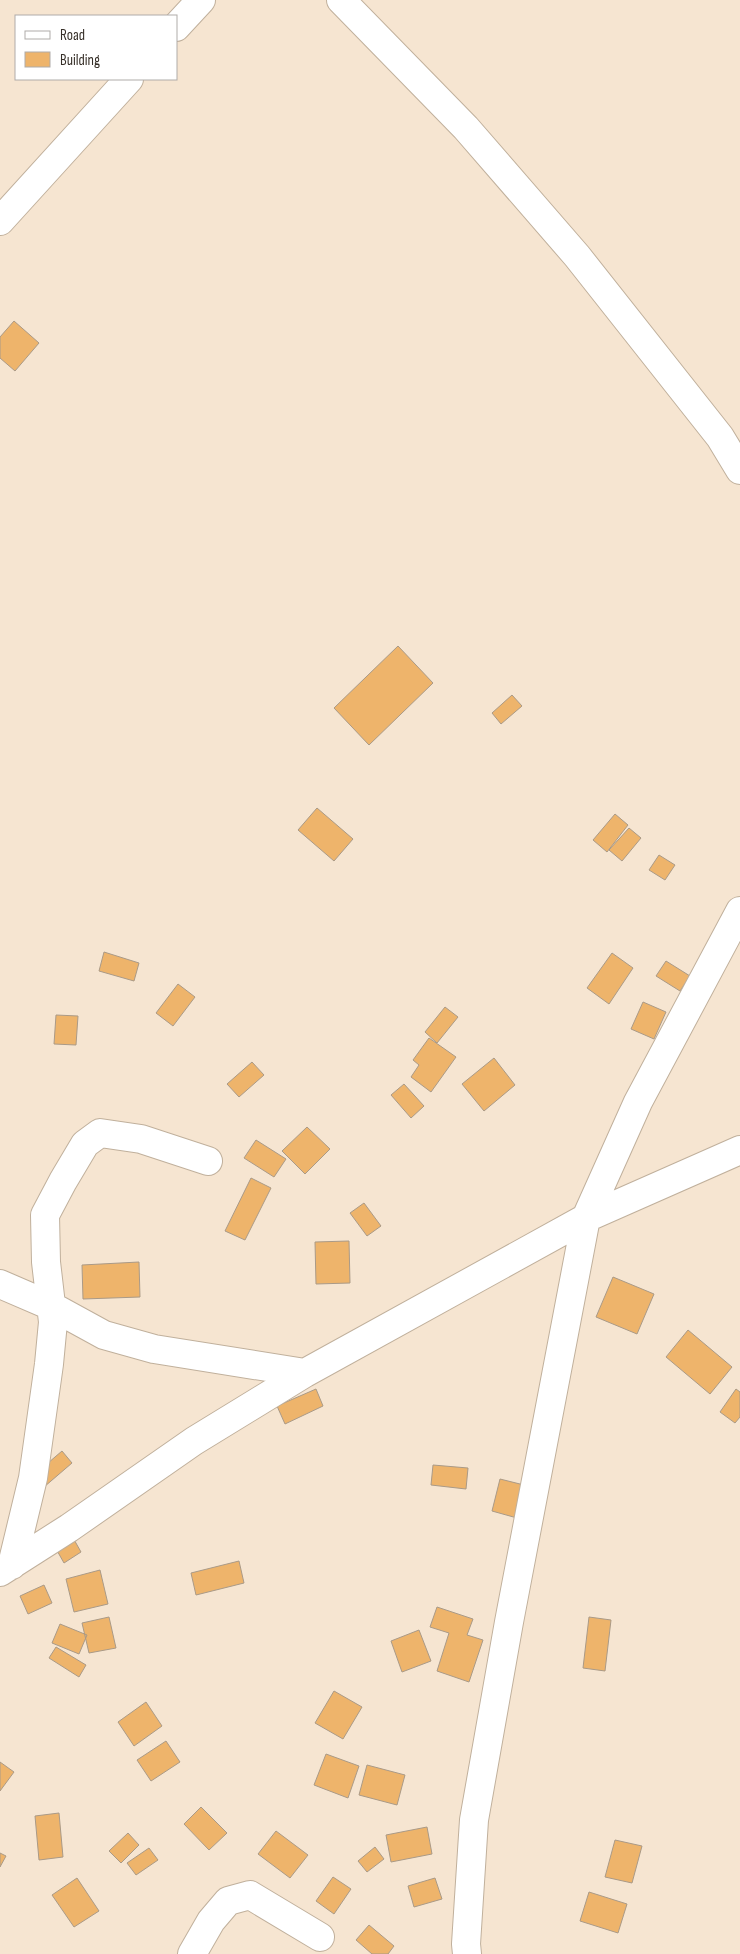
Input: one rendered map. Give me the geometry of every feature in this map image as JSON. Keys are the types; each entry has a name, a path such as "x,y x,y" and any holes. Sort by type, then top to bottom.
{"street":[{"path":"178,25 201,0"},
{"path":"342,0 466,128 577,256 720,437 740,470"},
{"path":"0,221 128,80"},
{"path":"467,1954 466,1944 474,1820 510,1612 586,1218 638,1102 740,911"},
{"path":"6,1568 33,1478 49,1364 53,1322 46,1262 45,1215 85,1144 100,1133 141,1139 208,1161"},
{"path":"6,1568 69,1528 194,1441 305,1373 586,1218 740,1150"},
{"path":"0,1284 51,1306 104,1335 154,1349 305,1373"},
{"path":"192,1954 211,1921 228,1901 250,1895 320,1937"}],"building":[{"path":"14,321 39,343 15,371 0,358 0,337"},
{"path":"398,646 433,683 369,745 334,708"},
{"path":"512,695 522,706 501,724 492,713"},
{"path":"317,808 353,839 334,861 298,830"},
{"path":"615,814 628,825 607,852 593,840"},
{"path":"629,828 641,838 622,861 609,850"},
{"path":"659,855 675,865 665,880 649,870"},
{"path":"104,952 139,963 134,981 99,971"},
{"path":"612,953 633,968 609,1004 587,988"},
{"path":"666,961 690,976 680,991 656,976"},
{"path":"178,984 195,997 173,1026 156,1013"},
{"path":"643,1002 666,1012 654,1039 631,1029"},
{"path":"445,1007 458,1017 437,1043 425,1032"},
{"path":"56,1015 78,1016 76,1045 54,1044"},
{"path":"429,1038 456,1057 431,1092 411,1077 419,1065 413,1060"},
{"path":"494,1058 515,1085 484,1111 462,1084"},
{"path":"252,1062 264,1075 239,1097 227,1084"},
{"path":"404,1084 424,1106 411,1118 391,1095"},
{"path":"307,1127 330,1149 305,1174 282,1151"},
{"path":"256,1140 286,1159 274,1177 244,1158"},
{"path":"251,1178 271,1188 245,1240 225,1231"},
{"path":"364,1203 381,1226 367,1236 350,1213"},
{"path":"349,1241 350,1283 316,1284 315,1242"},
{"path":"139,1262 140,1297 83,1299 82,1265"},
{"path":"613,1277 654,1294 637,1334 596,1317"},
{"path":"688,1330 732,1367 710,1394 666,1357"},
{"path":"316,1389 323,1406 285,1424 277,1406"},
{"path":"736,1389 740,1392 740,1417 735,1423 720,1412"},
{"path":"62,1451 72,1463 44,1487 34,1475"},
{"path":"433,1465 468,1468 466,1489 431,1485"},
{"path":"500,1479 524,1485 517,1518 492,1511"},
{"path":"72,1536 81,1552 64,1563 55,1547"},
{"path":"239,1561 244,1583 196,1595 191,1573"},
{"path":"100,1570 108,1604 74,1612 66,1579"},
{"path":"44,1585 52,1603 28,1614 20,1596"},
{"path":"437,1607 473,1619 467,1635 483,1640 469,1682 437,1671 449,1633 430,1627"},
{"path":"109,1617 116,1648 89,1653 82,1623"},
{"path":"589,1617 611,1620 605,1671 583,1668"},
{"path":"60,1624 87,1635 79,1654 52,1643"},
{"path":"419,1630 431,1661 402,1672 391,1641"},
{"path":"56,1647 86,1665 79,1677 49,1658"},
{"path":"334,1691 362,1707 343,1739 315,1723"},
{"path":"146,1702 162,1726 134,1746 118,1722"},
{"path":"166,1741 180,1762 151,1781 137,1760"},
{"path":"326,1754 359,1766 348,1798 314,1785"},
{"path":"0,1762 14,1772 0,1791"},
{"path":"367,1765 405,1775 397,1805 359,1795"},
{"path":"201,1807 227,1833 209,1850 184,1824"},
{"path":"59,1813 63,1857 39,1860 35,1816"},
{"path":"427,1827 432,1854 391,1862 386,1835"},
{"path":"276,1831 308,1855 290,1878 258,1854"},
{"path":"128,1833 139,1845 121,1863 109,1851"},
{"path":"615,1840 642,1846 632,1883 605,1877"},
{"path":"375,1847 384,1859 367,1872 358,1861"},
{"path":"149,1848 158,1860 136,1875 127,1863"},
{"path":"0,1853 6,1856 0,1867"},
{"path":"333,1877 351,1889 334,1914 316,1901"},
{"path":"77,1878 99,1911 74,1927 52,1895"},
{"path":"435,1878 442,1899 414,1907 408,1886"},
{"path":"589,1892 627,1904 618,1933 580,1921"},
{"path":"369,1925 394,1946 388,1954 372,1954 356,1940"}]}
